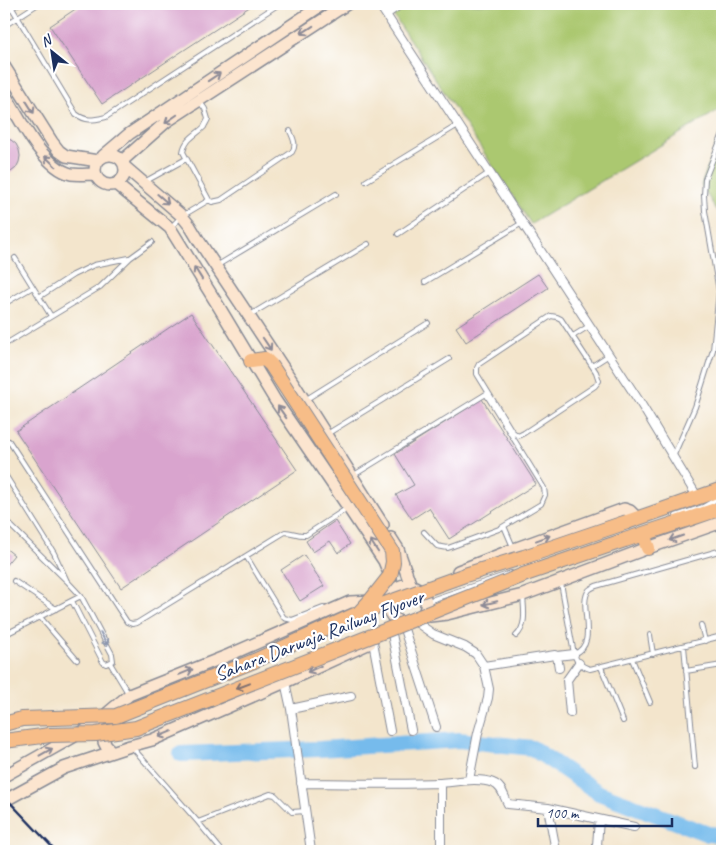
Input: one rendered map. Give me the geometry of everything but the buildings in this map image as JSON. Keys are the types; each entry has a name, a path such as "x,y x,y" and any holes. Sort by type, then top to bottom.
{"highway":[{"path":"251,361 265,359 270,365 392,551 393,562 390,576 372,600 359,613"},
{"name":"Sahara Darwaja Railway Flyover","path":"4,724 22,720 116,716 254,661 359,613 465,575 632,520 700,502 722,489"},
{"name":"Sahara Darwaja Railway Flyover","path":"4,741 50,735 96,734 136,728 526,574 722,506"},
{"path":"643,534 648,548"}],"street":[{"path":"124,164 125,174 117,185 103,185 95,174 95,167 101,158 129,134 323,4"},
{"path":"124,164 166,122 348,4"},
{"path":"379,4 641,404 700,502"},
{"path":"4,66 59,151 66,156 101,158 110,155 117,156 182,216 304,400 398,549 414,587"},
{"path":"4,93 47,160 57,168 71,174 95,174"},
{"path":"117,185 170,228 275,400 384,561 395,589"},
{"path":"414,587 624,509 630,511 632,520"},
{"path":"4,801 64,768 152,740 392,634 412,622 426,611 425,596 421,591 414,587 405,586 395,589 388,600 388,607 393,619 399,622 412,622 523,595 722,522"},
{"path":"4,776 91,727 129,695 229,655 344,602 388,600"},
{"path":"412,622 433,634 465,647 476,654 484,666 490,689 478,733 469,780"},
{"path":"412,622 436,727"},
{"path":"392,634 411,730"},
{"path":"373,642 390,731"},
{"path":"484,666 555,655 574,654"},
{"path":"557,656 559,668"},
{"path":"570,713 567,680 579,663"},
{"path":"285,682 295,733 311,851"},
{"path":"291,709 351,696"},
{"path":"108,713 104,742 112,752"},
{"path":"301,782 441,783 469,780 488,781 500,787 508,804 548,808 634,827"},
{"path":"441,783 441,851"},
{"path":"548,808 556,851"},
{"path":"599,820 598,845 602,851"}],"lane":[{"path":"4,13 18,4"},
{"path":"4,26 38,4"},
{"path":"12,8 76,114 82,118 92,120 106,117 280,4"},
{"path":"387,16 404,4"},
{"path":"199,100 205,109 208,119 204,126 184,146 183,152 209,200 212,202 221,200 292,152 295,149 290,131"},
{"path":"366,181 458,125"},
{"path":"673,457 695,407 713,350 719,291 704,195 705,179 722,136"},
{"path":"144,182 186,159"},
{"path":"398,234 489,173"},
{"path":"216,267 336,194"},
{"path":"170,228 182,216 209,200"},
{"path":"425,282 522,223"},
{"path":"4,344 100,286 130,258 152,242"},
{"path":"249,316 368,244"},
{"path":"15,258 51,316"},
{"path":"39,297 73,275 94,265 130,258"},
{"path":"4,304 33,287"},
{"path":"551,316 557,316 561,319 573,336 596,372 599,381 595,386 518,436 512,431 476,374 479,364 551,316"},
{"path":"304,400 428,323"},
{"path":"573,336 590,326"},
{"path":"592,366 609,355"},
{"path":"326,435 449,359"},
{"path":"352,476 486,394 544,488 541,504 504,526 448,548 437,546 424,532"},
{"path":"9,441 127,622 132,624 137,623 285,532 300,536 311,532 348,507"},
{"path":"4,473 54,553 67,581"},
{"path":"675,516 700,502 722,496"},
{"path":"700,502 722,506"},
{"path":"4,519 81,596 113,657 113,661 110,663"},
{"path":"504,526 514,549"},
{"path":"574,654 580,652 586,642 586,600 589,591 596,586 722,550"},
{"path":"246,556 284,618 292,620 331,604"},
{"path":"426,602 519,570"},
{"path":"14,580 56,609"},
{"path":"561,581 574,654 581,666 590,669 601,667 722,636"},
{"path":"516,636 520,633 524,620 523,595"},
{"path":"4,635 81,596"},
{"path":"72,601 103,662 106,664 110,663"},
{"path":"40,617 77,660"},
{"path":"702,625 705,641"},
{"path":"650,634 654,654"},
{"path":"684,646 695,768"},
{"path":"632,659 650,702"},
{"path":"110,663 129,695"},
{"path":"686,671 722,665"},
{"path":"601,667 623,721"},
{"path":"130,746 222,851"},
{"path":"198,822 270,794 275,795 292,812 305,811"}],"green space":[{"path":"386,4 722,4 722,108 531,224"},
{"path":"722,128 722,219 701,185"}],"waterway":[{"path":"181,754 320,749 459,740 532,748 599,793 708,834 722,835"}],"railway":[{"path":"4,796 56,851"}]}
